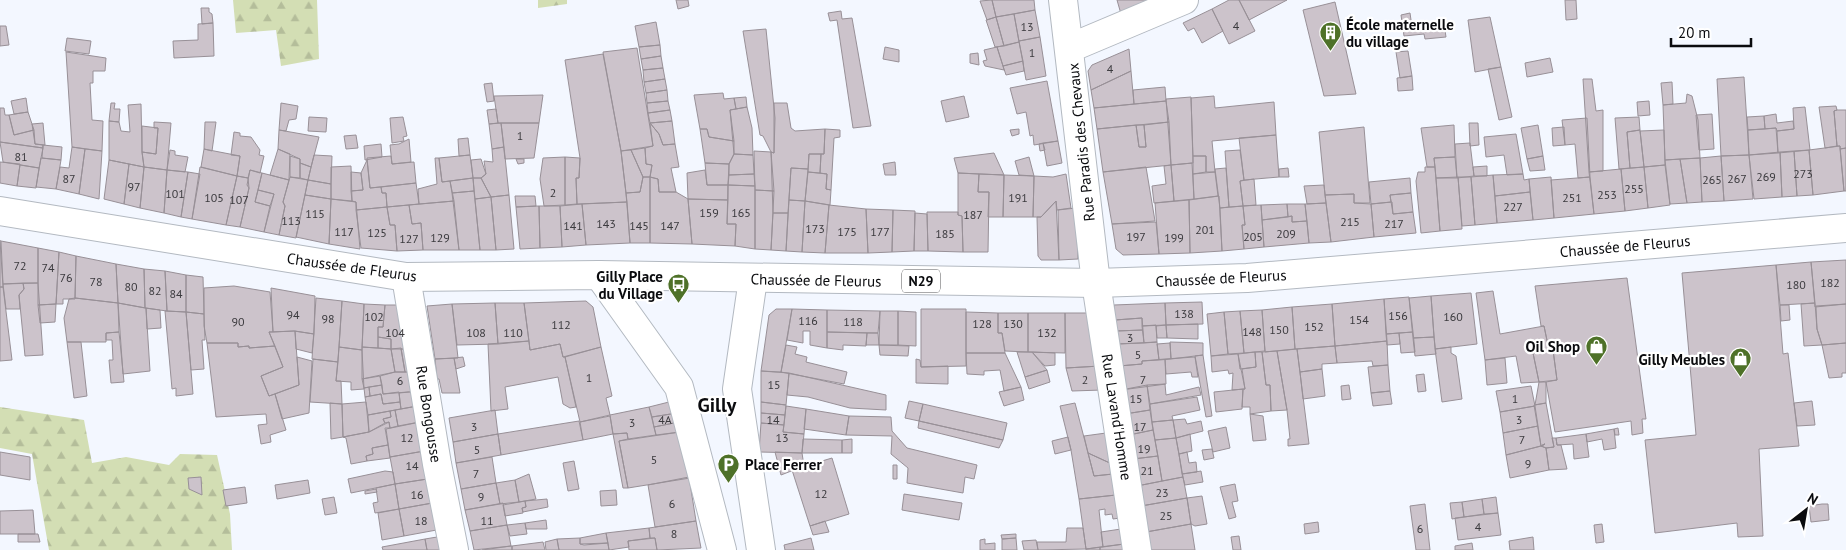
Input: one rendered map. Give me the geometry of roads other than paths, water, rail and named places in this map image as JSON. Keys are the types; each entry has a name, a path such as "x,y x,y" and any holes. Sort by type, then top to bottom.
{"main road":[{"name":"Rue Paradis des Chevaux","path":"1063,0 1096,283"},
{"path":"1070,48 1184,0"},
{"name":"Chaussée de Fleurus","path":"0,211 406,277 599,275 753,279 1096,283 1247,278 1846,228"},
{"path":"599,275 679,387 722,550"},
{"name":"Rue Bongousse","path":"406,277 437,464 454,550"},
{"path":"753,279 737,389 761,550"},
{"name":"Rue Lavand'Homme","path":"1096,283 1137,550"}],"place":[{"name":"École maternelle du village","path":"1330,52"},
{"name":"Gilly Place du Village","path":"679,304"},
{"name":"Oil Shop","path":"1596,365"},
{"name":"Gilly Meubles","path":"1741,378"},
{"name":"Place Ferrer","path":"729,483"}],"district":[{"name":"Gilly","path":"717,405"}]}
